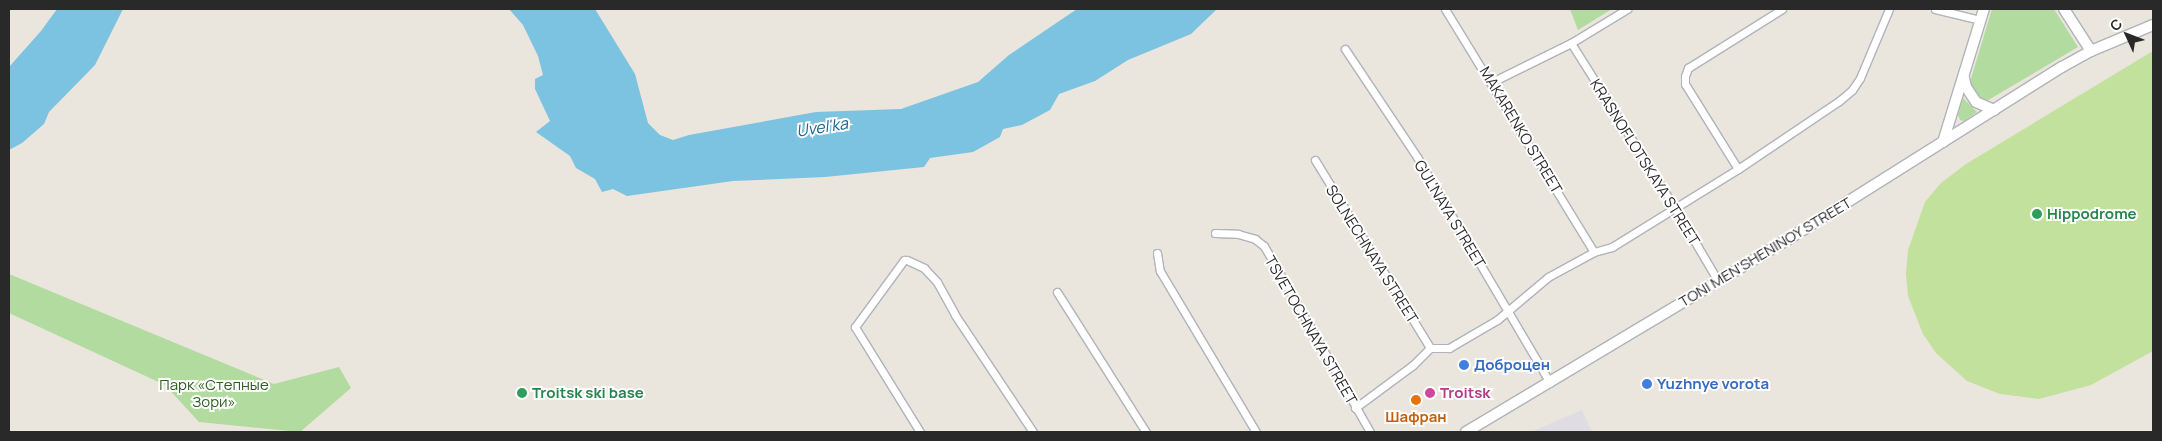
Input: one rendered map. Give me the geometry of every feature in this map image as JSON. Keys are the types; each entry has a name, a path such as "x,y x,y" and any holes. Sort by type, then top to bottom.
{"main road":[{"path":"1943,142 1984,9"},
{"path":"2064,9 2091,51"},
{"name":"TONI MEN'SHENINOY STREET","path":"1466,432 1718,281 2091,51 2153,25"},
{"path":"1964,77 1966,87 1976,102 1994,110"}],"street":[{"name":"MAKARENKO STREET","path":"1445,9 1492,82 1594,252"},
{"path":"1492,82 1571,43 1627,9"},
{"path":"1738,169 1685,84 1685,76 1688,68 1782,9"},
{"path":"1356,408 1413,366 1430,348 1449,348 1497,320 1548,277 1594,252 1612,247 1738,169 1852,90 1860,78 1889,9"},
{"path":"1935,9 1980,20"},
{"name":"KRASNOFLOTSKAYA STREET","path":"1571,43 1675,208 1718,281"},
{"name":"GUL'NAYA STREET","path":"1345,49 1416,158 1550,382"},
{"name":"SOLNECHNAYA STREET","path":"1314,160 1430,348"},
{"name":"TSVETOCHNAYA STREET","path":"1215,233 1238,234 1255,239 1264,246 1370,432"},
{"path":"1157,253 1160,271 1256,432"},
{"path":"920,432 855,327 906,260 924,268 937,282 955,315 964,325 1033,432"},
{"path":"1057,292 1146,432"}],"shaded area":[{"path":"1582,410 1592,432 1531,432"}],"green space":[{"path":"1570,9 1612,9 1578,30"},
{"path":"1992,9 2054,9 2078,47 1985,102 1976,93 1970,82"},
{"name":"Hippodrome","path":"2153,51 2153,351 2091,385 2039,399 2000,394 1967,381 1936,353 1923,334 1908,296 1906,274 1908,250 1925,202 1941,183 1966,164"},
{"path":"1963,98 1977,112 1964,121 1960,120 1958,115"},
{"name":"Парк «Степные Зори»","path":"9,274 274,384 339,367 351,388 300,432 199,422 165,385 9,313"}],"water":[{"path":"57,9 123,9 95,65 49,112 44,124 22,143 9,150 9,67 41,31"},
{"name":"Uvel'ka","path":"509,9 595,9 635,74 648,123 660,135 673,140 689,135 816,112 901,109 978,82 1009,55 1077,9 1217,9 1191,34 1128,60 1095,81 1059,94 1050,110 1022,125 1003,129 1000,137 973,152 930,158 924,167 825,177 733,181 627,196 613,189 602,192 595,179 576,168 570,156 536,132 550,121 535,89 535,79 543,75 538,56 523,25"}],"place":[{"name":"Hippodrome","path":"2037,214"},
{"name":"Доброцен","path":"1464,365"},
{"name":"Yuzhnye vorota","path":"1647,384"},
{"name":"Troitsk ski base","path":"522,393"},
{"name":"Troitsk","path":"1430,393"},
{"name":"Шафран","path":"1416,400"}]}
